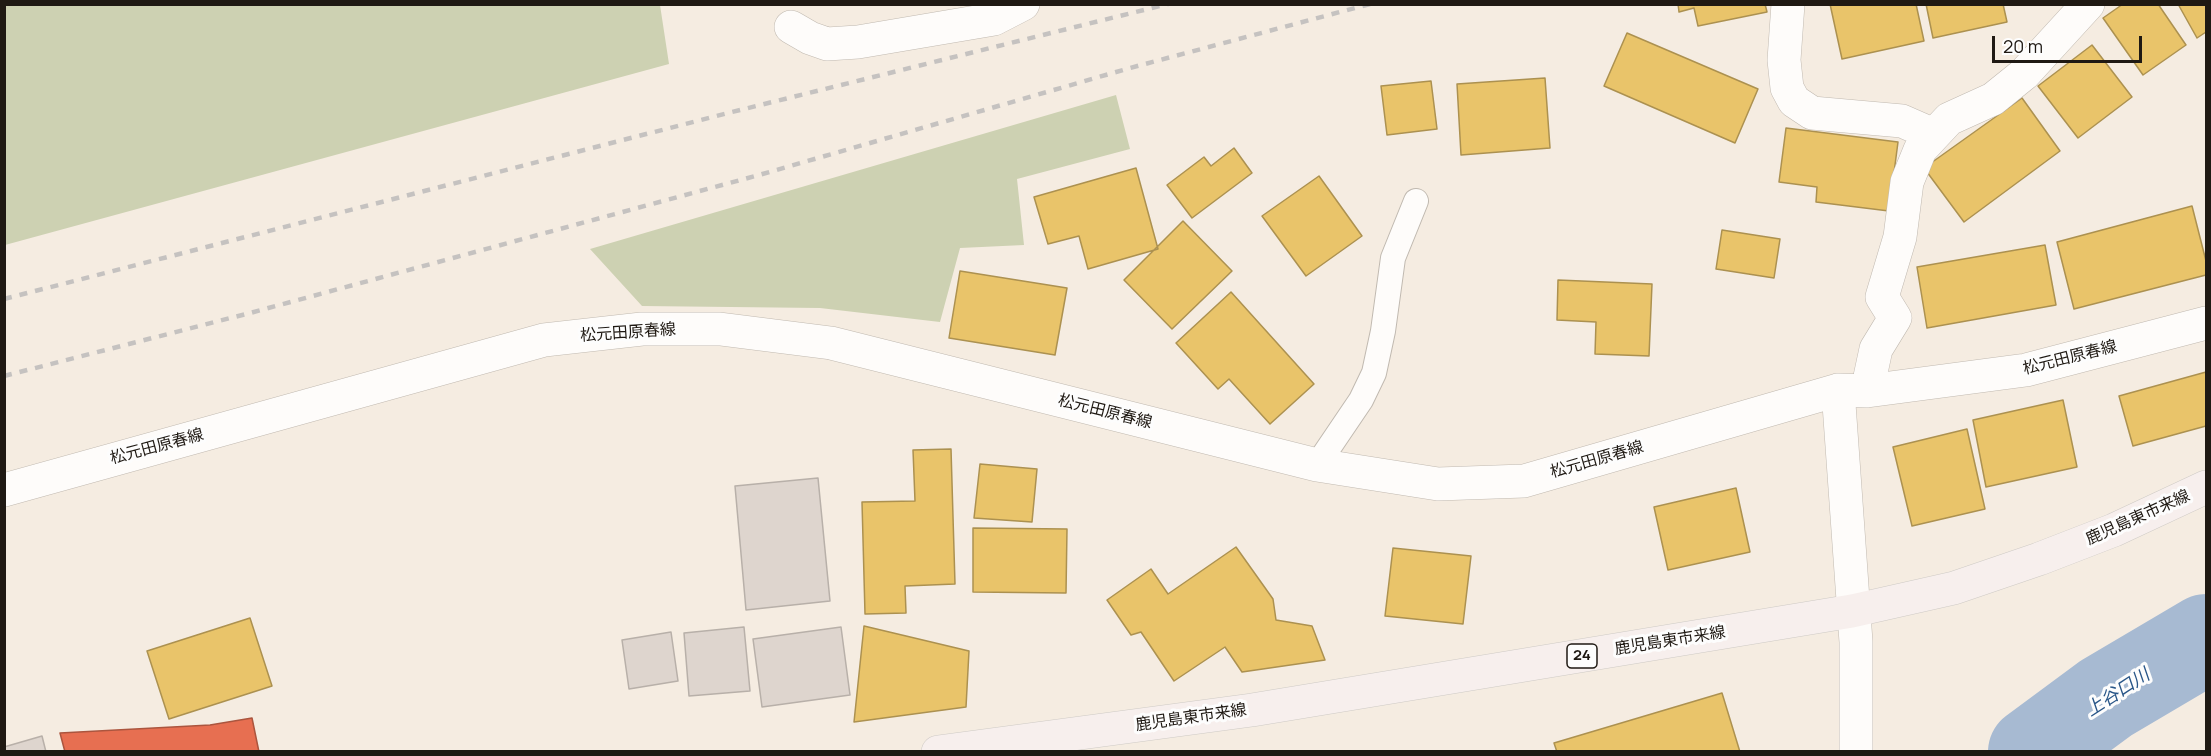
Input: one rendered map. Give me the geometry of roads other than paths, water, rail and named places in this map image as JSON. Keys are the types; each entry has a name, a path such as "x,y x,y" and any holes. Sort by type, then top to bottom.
{"main road":[{"name":"鹿児島東市来線","path":"938,752 1252,710 1852,611 1954,588 2039,559 2114,530 2206,487"}],"street":[{"path":"791,27 810,38 827,44 858,42 994,19 1023,4"},
{"path":"1788,4 1784,60 1787,88 1794,101 1812,113 1902,122 1935,135"},
{"path":"1856,752 1856,642 1852,611 1852,391 1895,318 1882,297 1900,237 1907,182 1920,150 1949,119 1994,99 2024,74 2088,4"},
{"name":"松元田原春線","path":"4,490 544,340 642,329 720,328 831,343 1317,465 1438,484 1524,481 1852,391 2026,370 2206,324"}],"lane":[{"path":"1317,465 1361,400 1374,373 1383,331 1393,258 1416,201"}],"waterway":[{"name":"上谷口川","path":"2033,752 2106,698 2206,639"}],"railway":[{"path":"4,299 732,112 1168,4"},
{"path":"4,376 250,313 759,175 1130,68 1370,4"}]}
